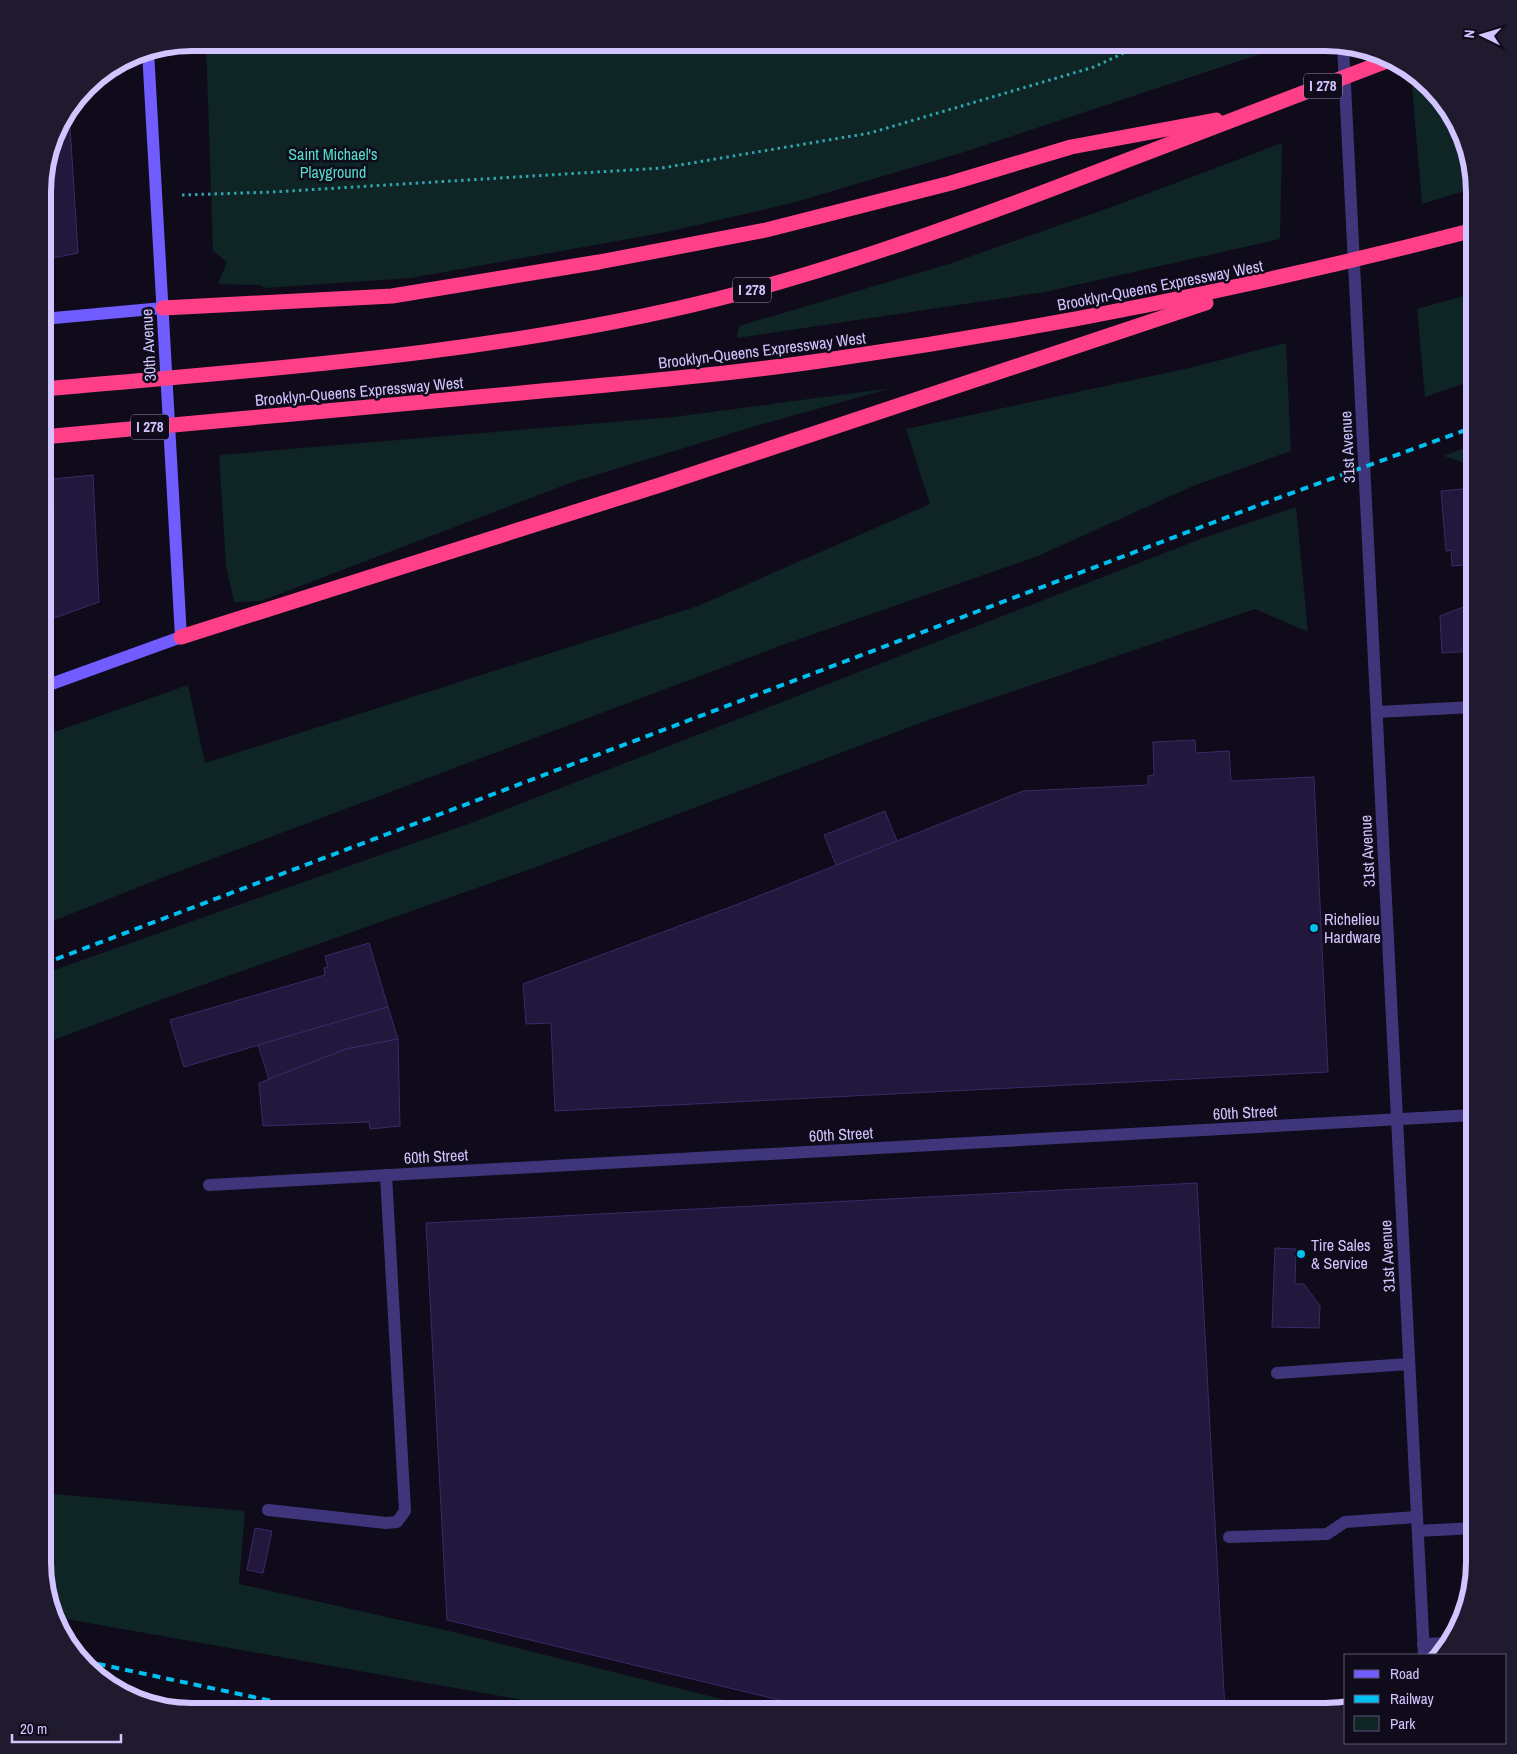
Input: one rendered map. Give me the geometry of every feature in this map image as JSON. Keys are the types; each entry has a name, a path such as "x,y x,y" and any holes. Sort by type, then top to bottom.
{"highway":[{"name":"Brooklyn-Queens Expressway West","path":"52,388 389,356 585,328 718,299 782,282 932,233 1381,63"},
{"path":"163,308 392,296 599,262 766,230 950,183 1071,147 1254,112"},
{"name":"Brooklyn-Queens Expressway West","path":"52,436 642,382 837,359 1034,328 1282,278 1466,232"},
{"path":"181,637 663,484 1282,278"}],"street":[{"name":"31st Avenue","path":"1343,53 1423,1650"},
{"name":"30th Avenue","path":"148,59 181,637"},
{"path":"52,318 163,308"},
{"path":"52,684 181,637"},
{"path":"1377,712 1466,707"},
{"name":"60th Street","path":"209,1185 1466,1115"},
{"path":"268,1510 386,1523 397,1522 405,1511 386,1175"},
{"path":"1276,1373 1409,1364"},
{"path":"1229,1537 1327,1534 1345,1522 1417,1517"},
{"path":"1418,1530 1466,1528"},
{"path":"1423,1650 1438,1646"}],"path":[{"path":"156,196 272,192 662,168 870,132 1094,67 1126,52"}],"green space":[{"name":"Saint Michael's Playground","path":"206,52 1267,52 961,153 792,203 667,232 411,278 265,288 260,285 218,284 227,262 213,251"},
{"path":"1416,85 1431,99 1447,122 1458,147 1465,174 1466,191 1422,204 1412,86"},
{"path":"1282,143 1280,239 1045,292 737,338 739,326 952,263 1117,205"},
{"path":"1466,295 1466,383 1425,397 1417,309"},
{"path":"1286,343 1291,451 1193,486 1038,556 785,644 164,877 51,922 52,733 188,685 205,763 698,606 930,504 906,429 1189,368"},
{"path":"892,388 759,425 570,483 261,601 234,602 226,566 219,455 674,417"},
{"path":"1466,447 1466,463 1444,456"},
{"path":"1296,507 1308,632 1255,609 931,719 539,866 160,1000 51,1041 51,971 471,823 1203,538"},
{"path":"51,1494 245,1511 239,1584 445,1630 737,1703 540,1703 64,1619 52,1580"}],"building":[{"path":"70,123 78,253 52,258 52,174 56,156"},
{"path":"93,475 99,602 52,619 52,479"},
{"path":"1466,489 1466,565 1452,566 1451,550 1446,551 1441,491"},
{"path":"1466,606 1466,652 1442,653 1440,616"},
{"path":"1195,740 1196,753 1229,751 1231,781 1314,777 1328,1072 555,1111 551,1023 526,1024 523,984 741,903 1023,791 1148,785 1148,776 1154,775 1153,742"},
{"path":"885,811 897,841 836,865 824,835"},
{"path":"369,943 388,1007 184,1067 170,1020 325,975 324,968 328,967 325,956"},
{"path":"388,1007 398,1039 346,1049 269,1079 258,1045"},
{"path":"398,1039 400,1126 370,1129 369,1122 263,1126 259,1083 346,1049"},
{"path":"1197,1183 1225,1703 792,1703 447,1620 426,1223"},
{"path":"1275,1248 1296,1249 1295,1284 1304,1284 1320,1306 1319,1328 1272,1327"},
{"path":"255,1528 272,1531 263,1573 247,1570"}],"railway":[{"path":"51,961 1270,501 1466,430"},
{"path":"95,1663 281,1703"}],"place":[{"name":"Richelieu Hardware","path":"1314,928"},
{"name":"Tire Sales & Service","path":"1301,1254"}]}
